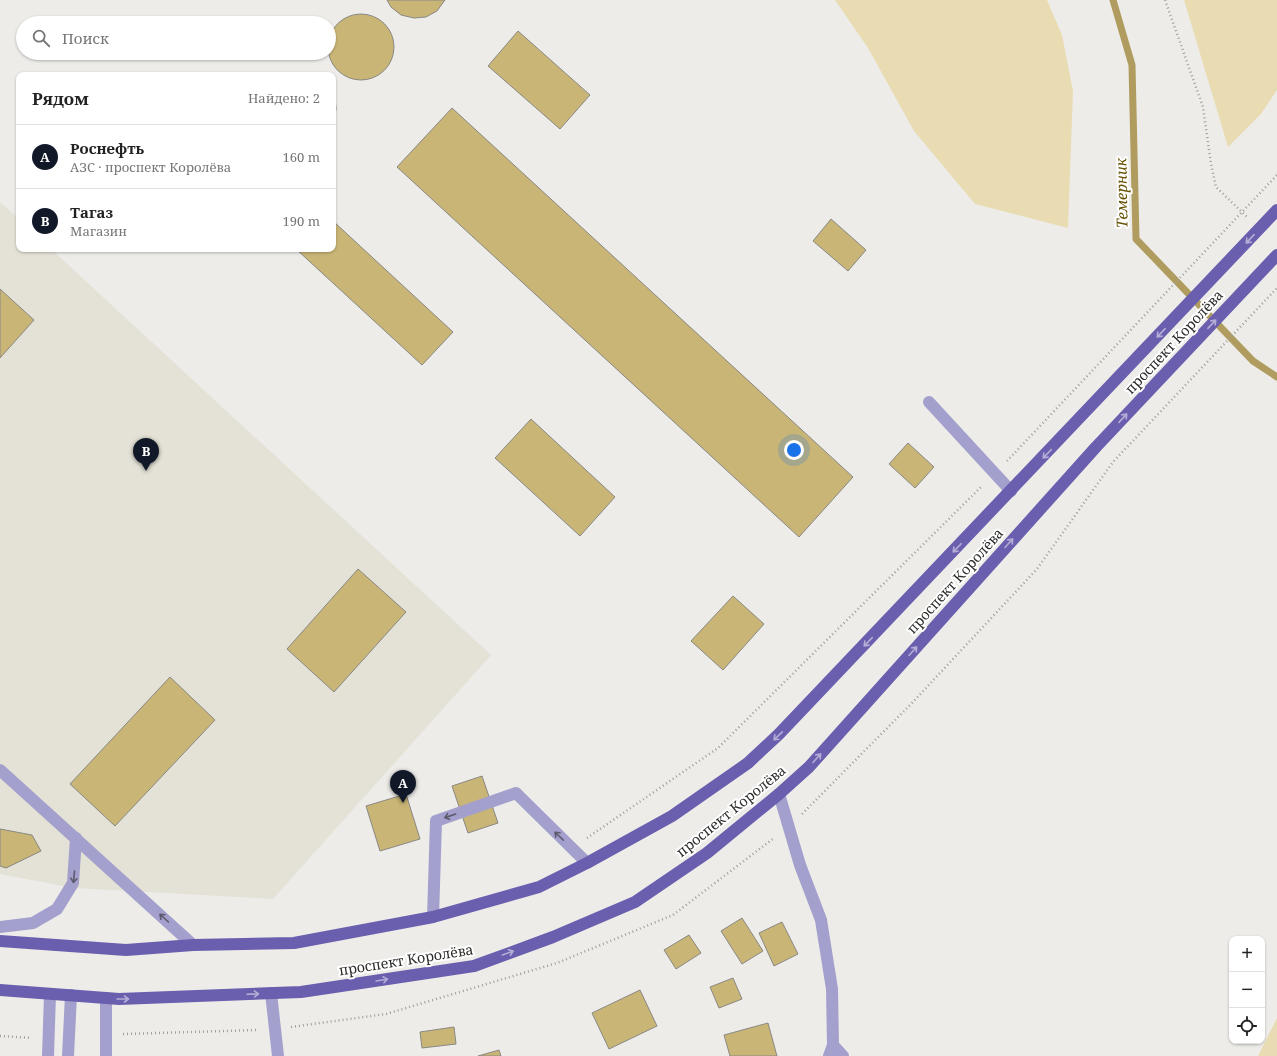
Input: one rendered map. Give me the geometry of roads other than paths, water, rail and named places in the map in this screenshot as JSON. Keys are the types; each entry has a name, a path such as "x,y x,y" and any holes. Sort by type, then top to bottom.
{"main road":[{"name":"проспект Королёва","path":"0,941 126,950 193,945 294,943 433,918 539,887 587,863 672,816 748,763 780,734 1074,426 1277,210"},
{"name":"проспект Королёва","path":"0,990 119,999 301,992 474,966 553,938 634,902 707,853 779,794 809,767 1096,447 1277,255"}],"street":[{"path":"929,402 1011,491"},
{"path":"0,770 193,945"},
{"path":"433,918 436,821 516,794 587,863"},
{"path":"779,794 800,865 821,920 832,989 831,1050 843,1056"},
{"path":"0,927 33,923 57,909 73,884 76,838"},
{"path":"271,993 278,1056"},
{"path":"48,1056 50,994"},
{"path":"68,1056 71,995"},
{"path":"106,998 106,1056"}],"waterway":[{"name":"Темерник","path":"1113,0 1132,65 1136,239 1253,361 1277,377"}],"place":[{"name":"Тагаз","path":"146,471"},
{"name":"Роснефть","path":"403,803"}]}
